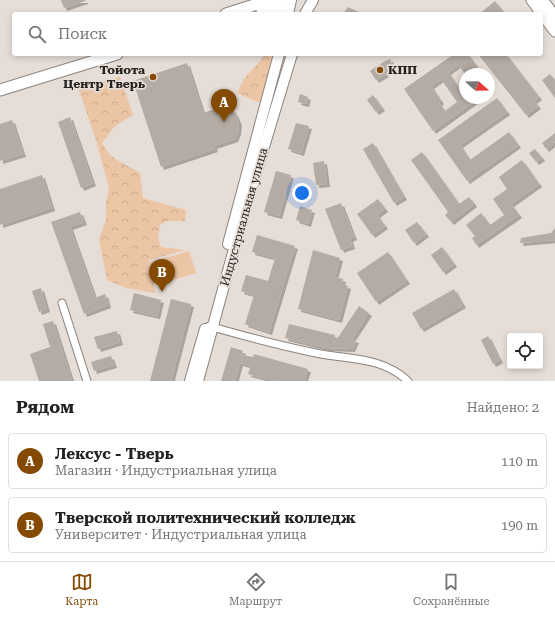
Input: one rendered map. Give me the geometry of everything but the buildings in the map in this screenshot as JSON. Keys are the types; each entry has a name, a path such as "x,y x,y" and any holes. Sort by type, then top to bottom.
{"main road":[{"path":"233,12 269,2 279,4 285,0"},
{"path":"532,0 541,12"},
{"path":"542,0 555,17"},
{"path":"251,12 269,2"},
{"path":"543,15 555,31"},
{"path":"0,90 91,56"},
{"path":"0,83 109,56"}],"street":[{"path":"288,12 291,0"},
{"path":"305,12 308,1"},
{"path":"269,2 284,12"},
{"name":"Индустриальная улица","path":"198,381 210,326 278,56"},
{"name":"Индустриальная улица","path":"190,381 210,326 291,56"},
{"path":"62,303 87,381"},
{"path":"210,326 317,354 363,359 374,362 395,371 408,381"}],"green space":[{"path":"264,56 280,56 265,105 237,93 244,79"},
{"path":"120,77 133,115 115,126 102,143 109,154 140,173 143,198 186,210 185,221 167,221 160,225 158,238 161,247 185,250 149,260 148,264 156,293 126,288 107,280 99,239 106,220 106,202 109,188 96,140 78,87"},
{"path":"189,251 196,273 156,285 149,263"}],"place":[{"name":"КПП","path":"380,70"},
{"name":"Тойота Центр Тверь","path":"153,77"},
{"name":"Лексус - Тверь","path":"224,122"},
{"name":"Тверской политехнический колледж","path":"162,292"}]}
